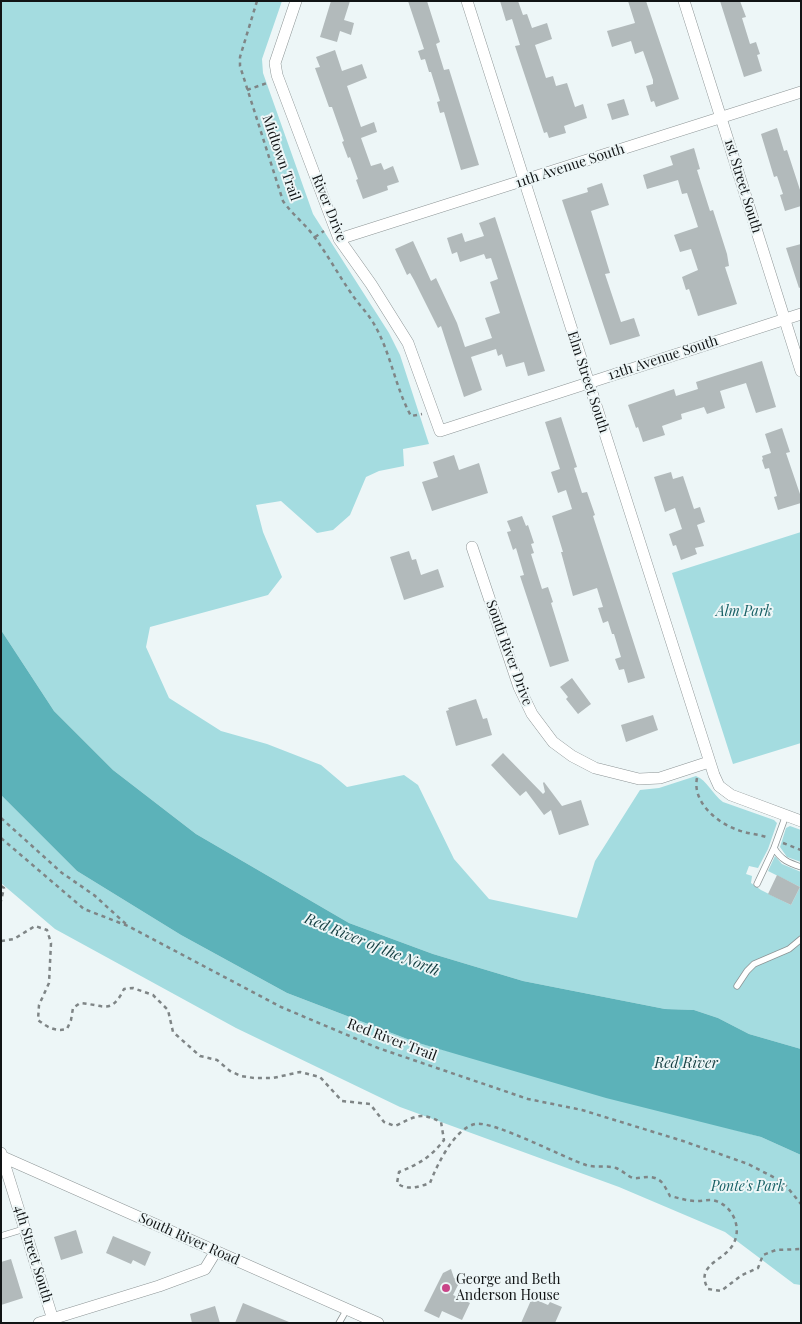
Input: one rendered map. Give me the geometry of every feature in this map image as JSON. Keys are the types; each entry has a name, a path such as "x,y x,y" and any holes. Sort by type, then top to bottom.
{"street":[{"name":"River Drive","path":"296,1 276,64 278,78 339,239 371,284 408,343 440,431"},
{"name":"Elm Street South","path":"467,1 710,762"},
{"name":"1st Street South","path":"684,1 801,371"},
{"name":"11th Avenue South","path":"339,239 801,92"},
{"name":"12th Avenue South","path":"440,431 801,314"},
{"name":"South River Drive","path":"472,548 519,687 532,714 553,742 572,756 595,768 639,779 660,778 710,762"},
{"path":"710,762 720,786 731,795 801,821"},
{"name":"4th Street South","path":"2,1155 54,1321"},
{"name":"South River Road","path":"2,1155 378,1323"},
{"path":"39,1323 54,1321 205,1269 216,1251"}],"lane":[{"path":"757,884 777,841 786,815"},
{"path":"774,848 785,862 801,867"},
{"path":"738,986 747,971 754,964 789,949 801,939"},
{"path":"1,1236 24,1229"},
{"path":"339,1323 347,1309"}],"path":[{"name":"Midtown Trail","path":"257,1 240,57 240,66 283,201 291,213 315,237 352,294 373,322 385,345 405,404 411,416 433,410"},
{"path":"247,90 278,78"},
{"path":"710,762 696,778 697,792 706,810 724,824 738,830 761,834 801,850"},
{"path":"1,818 62,873 94,895 128,926"},
{"name":"Red River Trail","path":"1,838 84,909 128,926 281,1007 378,1048 528,1098 582,1110 738,1160 783,1182 801,1204"},
{"path":"1,886 4,888 1,901"},
{"path":"1,941 14,939 35,926 47,930 51,943 49,983 39,1005 38,1020 46,1027 60,1030 67,1029 73,1008 80,1003 108,1007 117,1002 124,989 134,988 153,995 168,1010 173,1032 200,1056 218,1060 230,1071 241,1076 273,1078 300,1072 320,1077 342,1101 370,1104 384,1122 394,1126 415,1116 428,1115 441,1122 444,1140 434,1153 417,1165 400,1172 396,1183 403,1188 416,1188 430,1183 434,1172 453,1140 464,1128 476,1123 493,1127 587,1166 616,1168 633,1178 649,1176 660,1181 670,1196 685,1200 713,1200 726,1205 733,1213 736,1236 729,1250 716,1260 706,1272 704,1281 708,1289 721,1291 742,1275 758,1268 763,1255 776,1250 801,1249"},
{"path":"795,1196 801,1196"}],"green space":[{"path":"1,1 282,1 262,59 263,73 313,214 389,333 400,355 429,444 403,449 404,466 379,471 366,477 350,515 333,530 317,533 281,501 256,505 263,532 282,577 268,595 150,627 146,647 169,698 221,731 267,744 321,765 347,787 404,775 418,785 454,859 489,899 577,918 595,861 640,790 659,788 696,776 700,778 723,802 774,820 777,823 768,849 758,868 749,866 746,874 752,876 751,883 791,905 800,887 768,871 775,856 782,864 801,872 801,1049 749,1034 718,1018 694,1010 665,1009 523,981 433,954 349,923 196,834 113,770 54,711 1,630"},
{"name":"Alm Park","path":"801,532 801,743 733,764 672,573"},
{"name":"Ponte's Park","path":"1,795 77,871 181,935 287,993 415,1042 761,1137 801,1155 801,1285 794,1284 725,1232 619,1187 400,1107 236,1028 55,929 1,883"},
{"path":"790,826 801,830 801,862 787,857 780,847 786,828"}],"water":[{"name":"Red River","path":"1,630 54,711 113,770 196,834 349,923 433,954 523,981 665,1009 694,1010 718,1018 749,1034 801,1049 801,1155 761,1137 606,1098 415,1042 287,993 181,935 77,871 1,795"}],"building":[{"path":"331,1 350,1 344,20 354,23 351,35 340,31 337,42 320,37"},
{"path":"408,1 427,1 440,42 436,44 444,70 449,69 479,165 461,170 444,112 440,113 437,102 440,101 431,72 429,72 425,59 421,60 418,51 424,49"},
{"path":"500,1 518,1 523,15 527,14 532,28 547,23 552,39 535,45 546,78 553,76 556,86 567,83 575,107 583,104 587,118 564,126 566,133 549,138 547,132 544,133 515,46 520,45 512,19 506,21"},
{"path":"628,1 646,1 679,99 656,107 654,101 651,102 646,86 653,84 653,80 643,51 635,54 631,41 612,47 607,31 635,23"},
{"path":"720,1 740,1 746,17 742,18 750,44 756,42 760,54 757,55 762,71 744,77"},
{"path":"335,50 342,71 362,64 367,78 347,86 361,127 374,122 377,132 361,138 371,166 381,163 384,170 393,166 399,182 387,186 388,190 363,199 350,157 348,158 342,142 344,141 332,107 329,107 315,68 320,67 316,57"},
{"path":"624,99 629,115 612,120 607,104"},
{"path":"777,128 784,151 787,150 801,193 801,206 785,211 780,195 783,194 777,176 774,177 761,134"},
{"path":"694,148 700,169 697,170 710,211 713,210 727,254 729,266 725,267 737,304 698,316 689,289 686,290 682,277 698,270 691,249 680,252 674,235 698,227 687,193 682,194 678,180 647,189 643,175 673,165 670,156"},
{"path":"602,183 609,205 591,211 610,273 605,274 621,322 634,318 640,336 610,345 562,200 588,192 587,188"},
{"path":"495,217 545,371 528,376 524,362 506,367 502,354 498,356 496,349 471,357 482,390 464,397 441,326 438,328 410,273 407,275 395,249 413,241 431,281 436,278 457,323 465,347 492,338 485,318 500,313 490,282 498,279 491,258 486,259 484,254 460,262 457,252 452,254 447,238 462,233 465,242 484,236 479,223"},
{"path":"801,244 801,287 799,288 786,248"},
{"path":"762,361 776,407 756,413 746,383 720,391 725,408 707,414 704,407 681,414 682,419 662,426 665,435 643,442 628,405 674,389 676,396 698,389 696,382"},
{"path":"561,417 577,467 574,468 582,493 587,492 595,515 593,516 645,678 628,683 624,669 619,670 615,659 621,657 614,634 612,634 608,621 603,623 598,608 603,607 597,588 573,596 561,552 563,552 552,516 572,509 566,490 558,493 551,472 560,469 545,422"},
{"path":"782,428 790,452 786,453 801,497 801,503 778,510 774,497 777,496 769,468 765,469 762,456 771,453 765,434"},
{"path":"454,455 459,470 479,463 488,493 432,511 422,482 438,477 433,462"},
{"path":"671,472 673,479 683,476 694,509 700,507 705,522 697,525 704,546 695,548 697,554 681,560 676,545 673,546 669,534 682,529 675,508 665,512 654,477"},
{"path":"522,516 526,526 528,525 534,543 531,544 534,553 531,554 542,589 548,587 569,661 550,667 520,576 524,575 516,548 513,550 507,532 511,531 507,521"},
{"path":"409,551 412,560 416,559 421,575 438,569 444,587 404,600 390,557"},
{"path":"572,678 591,704 578,714 566,699 568,697 560,687"},
{"path":"476,699 483,719 487,718 492,735 456,746 446,711 449,710 448,708"},
{"path":"653,715 658,730 626,742 621,725"},
{"path":"503,753 543,794 545,792 544,782 562,806 581,800 589,825 559,835 551,810 544,815 526,791 520,796 491,765"},
{"path":"777,875 800,887 791,905 768,894"},
{"path":"76,1230 83,1253 61,1260 54,1237"},
{"path":"113,1236 151,1252 145,1266 133,1260 131,1264 106,1253"},
{"path":"11,1259 23,1298 1,1305 1,1262"},
{"name":"George and Beth Anderson House","path":"451,1269 454,1278 460,1281 453,1295 470,1303 462,1320 442,1311 439,1318 424,1311 443,1273"},
{"path":"532,1298 548,1305 550,1302 562,1307 555,1323 521,1323"},
{"path":"243,1303 289,1322 289,1323 235,1323"},
{"path":"215,1306 220,1323 192,1323 190,1314"}],"place":[{"name":"George and Beth Anderson House","path":"446,1288"}],"water label":[{"name":"Red River of the North","path":"372,945"}]}
